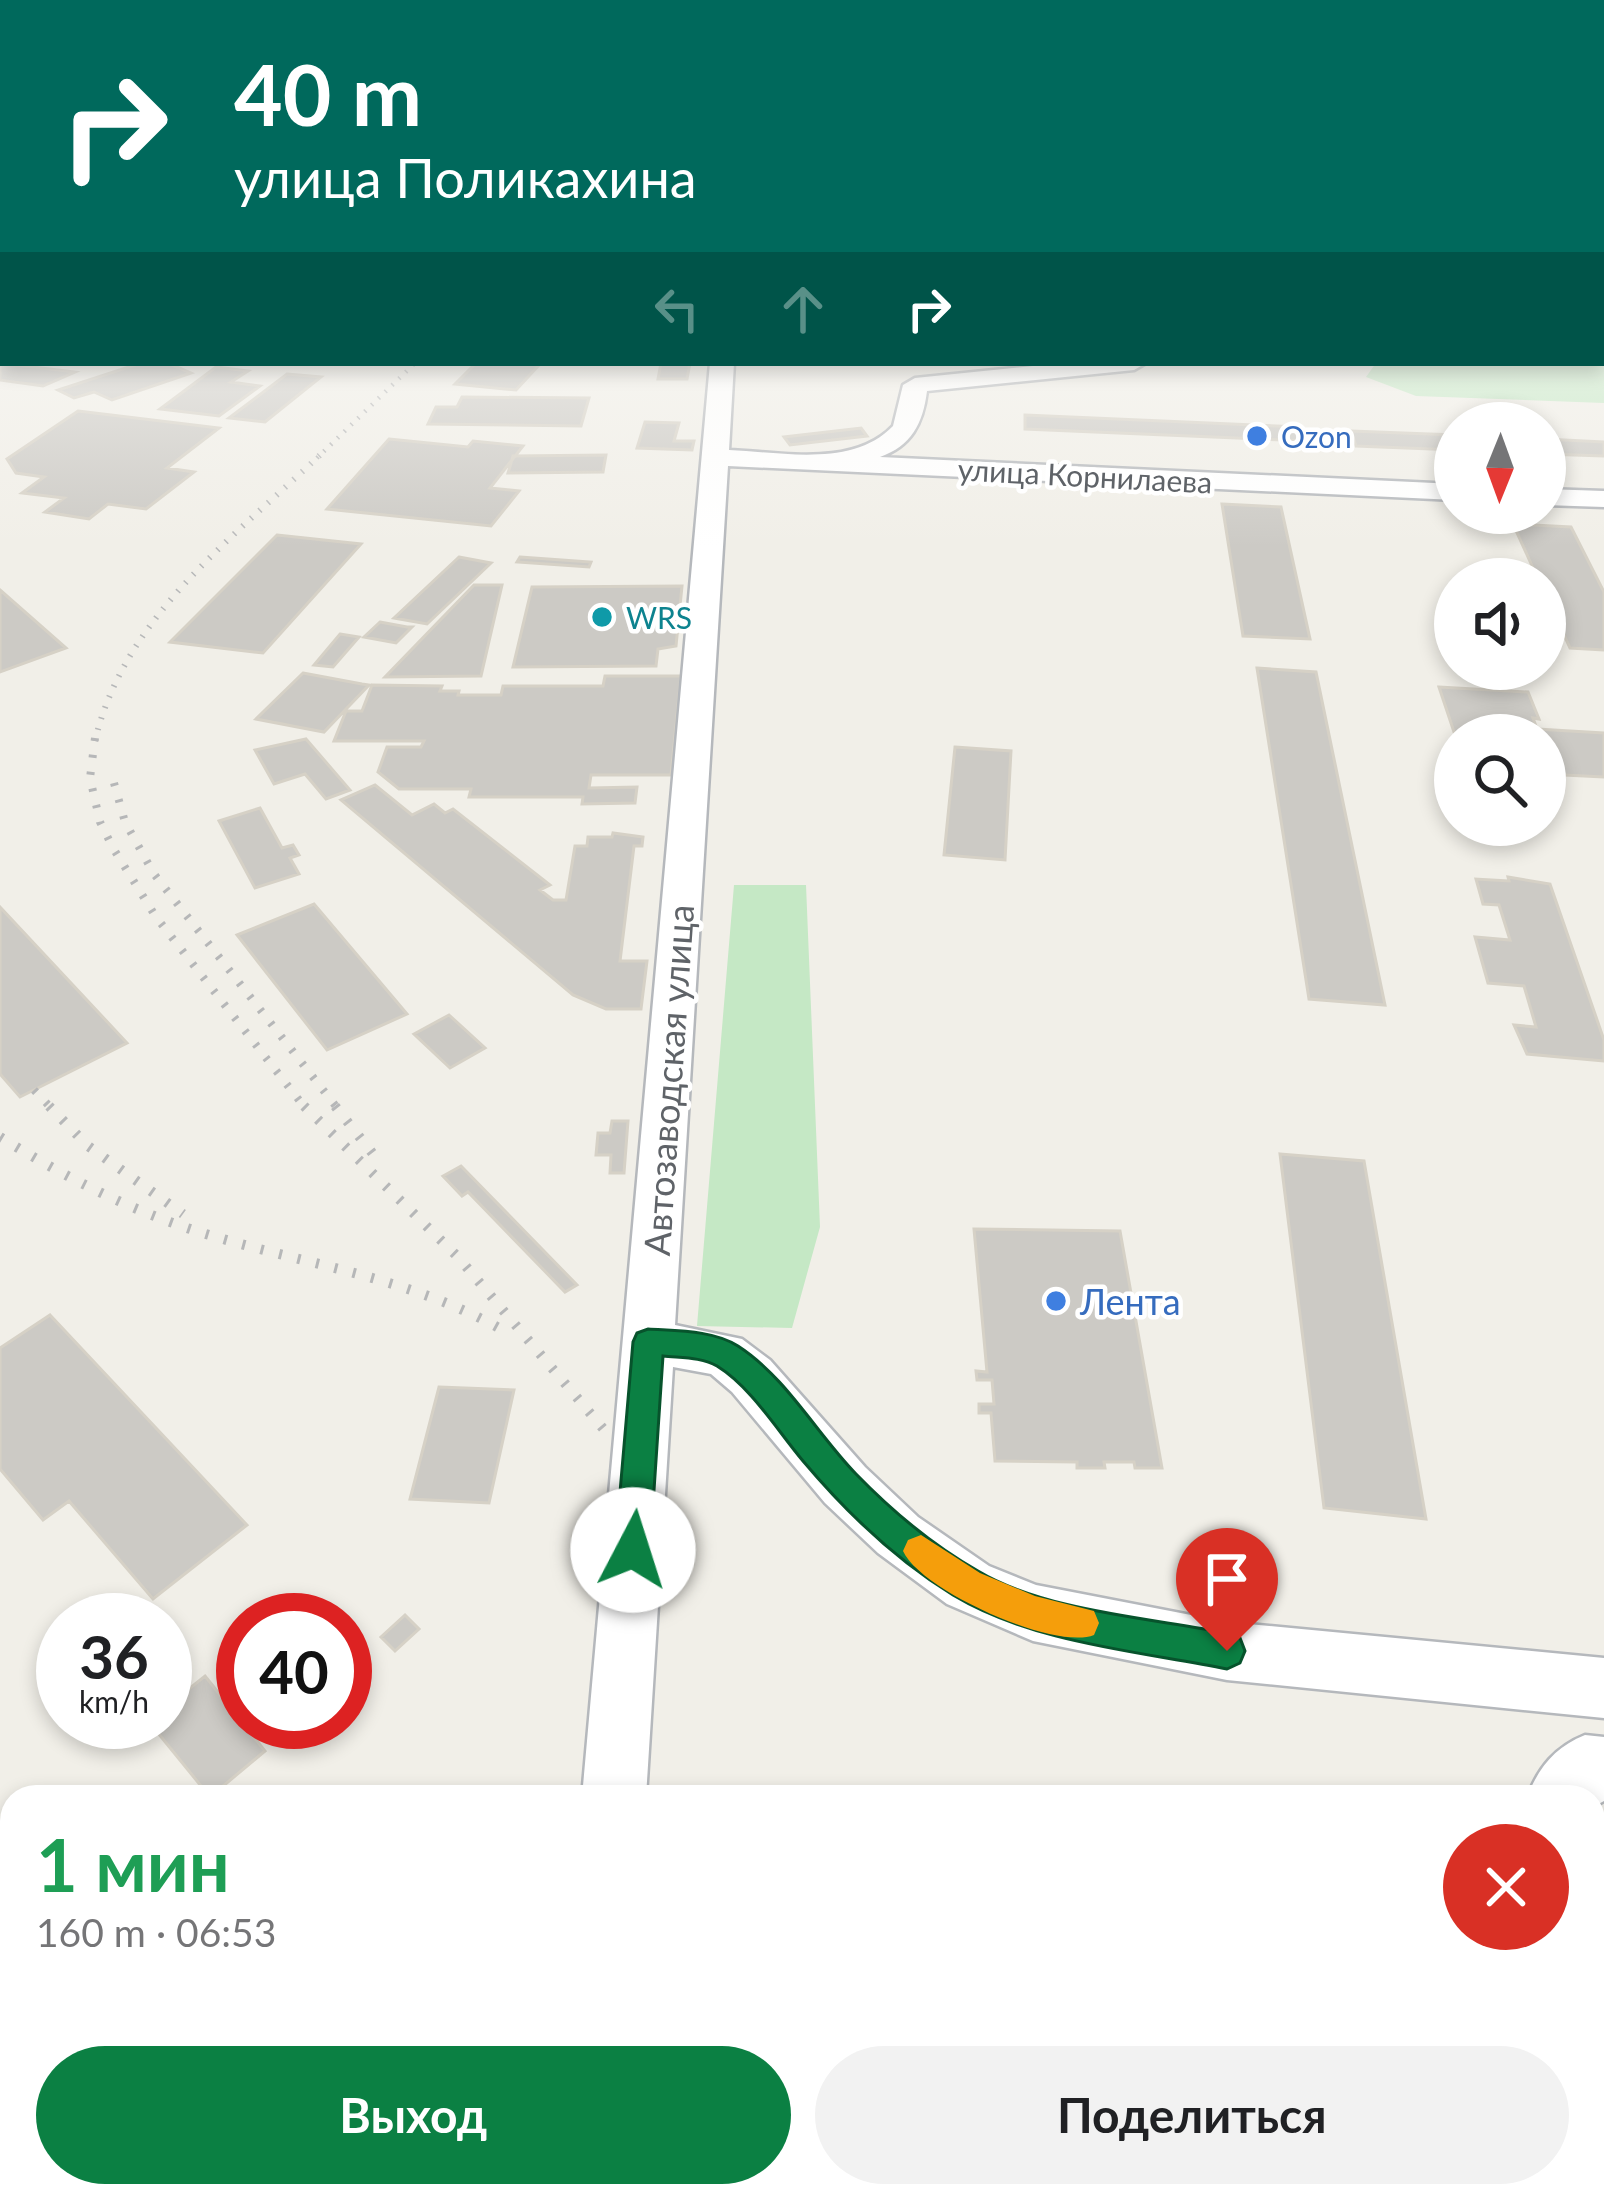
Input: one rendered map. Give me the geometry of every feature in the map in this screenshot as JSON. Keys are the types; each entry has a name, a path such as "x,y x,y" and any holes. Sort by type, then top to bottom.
{"street":[{"name":"Автозаводская улица","path":"615,1785 722,366"},
{"path":"807,462 863,454 901,436 911,424 914,385 1104,366"},
{"name":"улица Корнилаева","path":"715,458 1434,491"},
{"path":"1566,497 1604,499"},
{"path":"648,1342 724,1354 751,1376 844,1485 898,1535 968,1585 1033,1612 1227,1651 1604,1688"},
{"path":"1569,1785 1585,1767 1604,1769"}],"green space":[{"path":"1374,366 1604,366 1604,403 1416,396 1366,377"},
{"path":"734,885 806,885 820,1227 792,1328 697,1326"}],"building":[{"path":"0,366 75,372 43,386 0,380"},
{"path":"132,366 175,366 191,373 112,400 94,392 74,398 58,390"},
{"path":"473,366 538,366 516,390 455,384"},
{"path":"660,366 689,366 687,379 658,379"},
{"path":"216,367 248,371 231,382 260,386 219,416 160,409"},
{"path":"287,374 321,377 265,422 229,418"},
{"path":"462,397 589,398 581,426 428,424 436,407 457,407"},
{"path":"78,411 219,428 167,468 194,472 146,509 108,504 89,519 45,512 64,498 22,493 44,477 16,473 7,459"},
{"path":"1025,415 1301,427 1305,441 1025,429"},
{"path":"645,422 679,423 674,441 694,441 692,450 637,448"},
{"path":"861,428 867,436 790,445 784,437"},
{"path":"1351,431 1434,434 1434,449 1356,446"},
{"path":"389,439 468,447 473,441 523,446 490,488 519,491 491,526 327,509"},
{"path":"1566,440 1604,442 1604,456 1566,455"},
{"path":"606,455 603,472 508,473 513,456"},
{"path":"1222,504 1281,507 1310,639 1243,636"},
{"path":"1566,527 1571,527 1604,592 1604,650 1570,648 1566,639 1566,558 1528,558 1518,534 1566,534"},
{"path":"277,535 361,544 263,653 170,642"},
{"path":"459,557 491,563 427,624 394,618"},
{"path":"520,557 591,562 589,567 517,562"},
{"path":"474,585 502,585 481,676 385,677"},
{"name":"WRS","path":"682,586 676,646 658,649 656,666 513,667 532,587"},
{"path":"0,590 66,648 0,672"},
{"path":"380,622 412,627 396,643 364,637"},
{"path":"340,634 359,637 333,667 314,665"},
{"path":"1257,668 1316,672 1385,1005 1309,999"},
{"path":"303,673 369,685 324,732 256,719"},
{"path":"605,676 681,676 671,775 591,775 589,788 637,787 635,803 582,804 583,797 469,797 471,789 399,789 378,772 387,747 421,747 424,741 334,741 346,711 362,711 372,685 442,686 440,691 459,691 458,695 501,695 503,686 603,686"},
{"path":"1440,690 1528,692 1537,714 1448,714"},
{"path":"1566,731 1604,733 1604,777 1566,775"},
{"path":"306,739 350,790 326,799 305,774 274,784 255,750"},
{"path":"955,747 1011,751 1005,860 944,855"},
{"path":"375,785 412,815 434,804 445,813 453,809 550,885 540,890 553,900 566,900 575,846 587,846 588,837 612,837 613,833 643,837 642,846 634,846 620,961 647,961 641,1009 606,1009 573,995 341,800"},
{"path":"260,808 282,848 293,845 299,855 290,858 299,874 255,888 219,821"},
{"path":"1508,877 1550,884 1604,1040 1604,1061 1527,1054 1514,1025 1536,1027 1524,986 1488,983 1475,937 1510,940 1499,905 1483,904 1476,879 1509,881"},
{"path":"314,904 407,1014 327,1050 237,935"},
{"path":"0,907 127,1043 20,1097 0,1074"},
{"path":"449,1015 485,1048 450,1068 414,1034"},
{"path":"612,1121 628,1121 624,1173 610,1173 611,1155 596,1155 598,1133 610,1133"},
{"path":"1280,1154 1364,1161 1426,1519 1324,1508"},
{"path":"461,1166 577,1285 565,1292 468,1192 462,1196 443,1176"},
{"name":"Лента","path":"974,1229 1120,1231 1162,1468 1135,1468 1134,1462 1077,1468 1077,1462 995,1461 991,1413 979,1413 979,1404 994,1404 992,1380 977,1380 976,1371 987,1372"},
{"path":"50,1315 247,1525 161,1593 148,1593 69,1501 43,1520 0,1469 0,1348"},
{"path":"439,1387 514,1390 489,1503 410,1499"},
{"path":"405,1615 419,1629 395,1651 381,1637"},
{"path":"205,1676 216,1690 216,1749 265,1751 224,1785 200,1785 171,1749 192,1749 192,1686"}],"railway":[{"path":"317,458 412,366"},
{"path":"95,741 109,697 156,618 218,550 320,455"},
{"path":"95,738 90,778 100,822 113,848 156,917 306,1109"},
{"path":"114,783 125,822 154,874 338,1109"},
{"path":"34,1090 52,1109"},
{"path":"49,1106 88,1146 183,1214"},
{"path":"304,1106 458,1257 612,1439"},
{"path":"335,1106 381,1164"},
{"path":"0,1137 78,1181 159,1218 404,1288 511,1335"}],"slow traffic":[{"path":"921,1551 968,1585 1033,1612 1081,1623"}],"place":[{"name":"Ozon","path":"1257,436"},
{"name":"WRS","path":"602,617"},
{"name":"Лента","path":"1056,1301"}],"route":[{"path":"633,1550 648,1342 694,1346 724,1354 751,1376 844,1485 898,1535 968,1585 1033,1612 1227,1651"}]}
